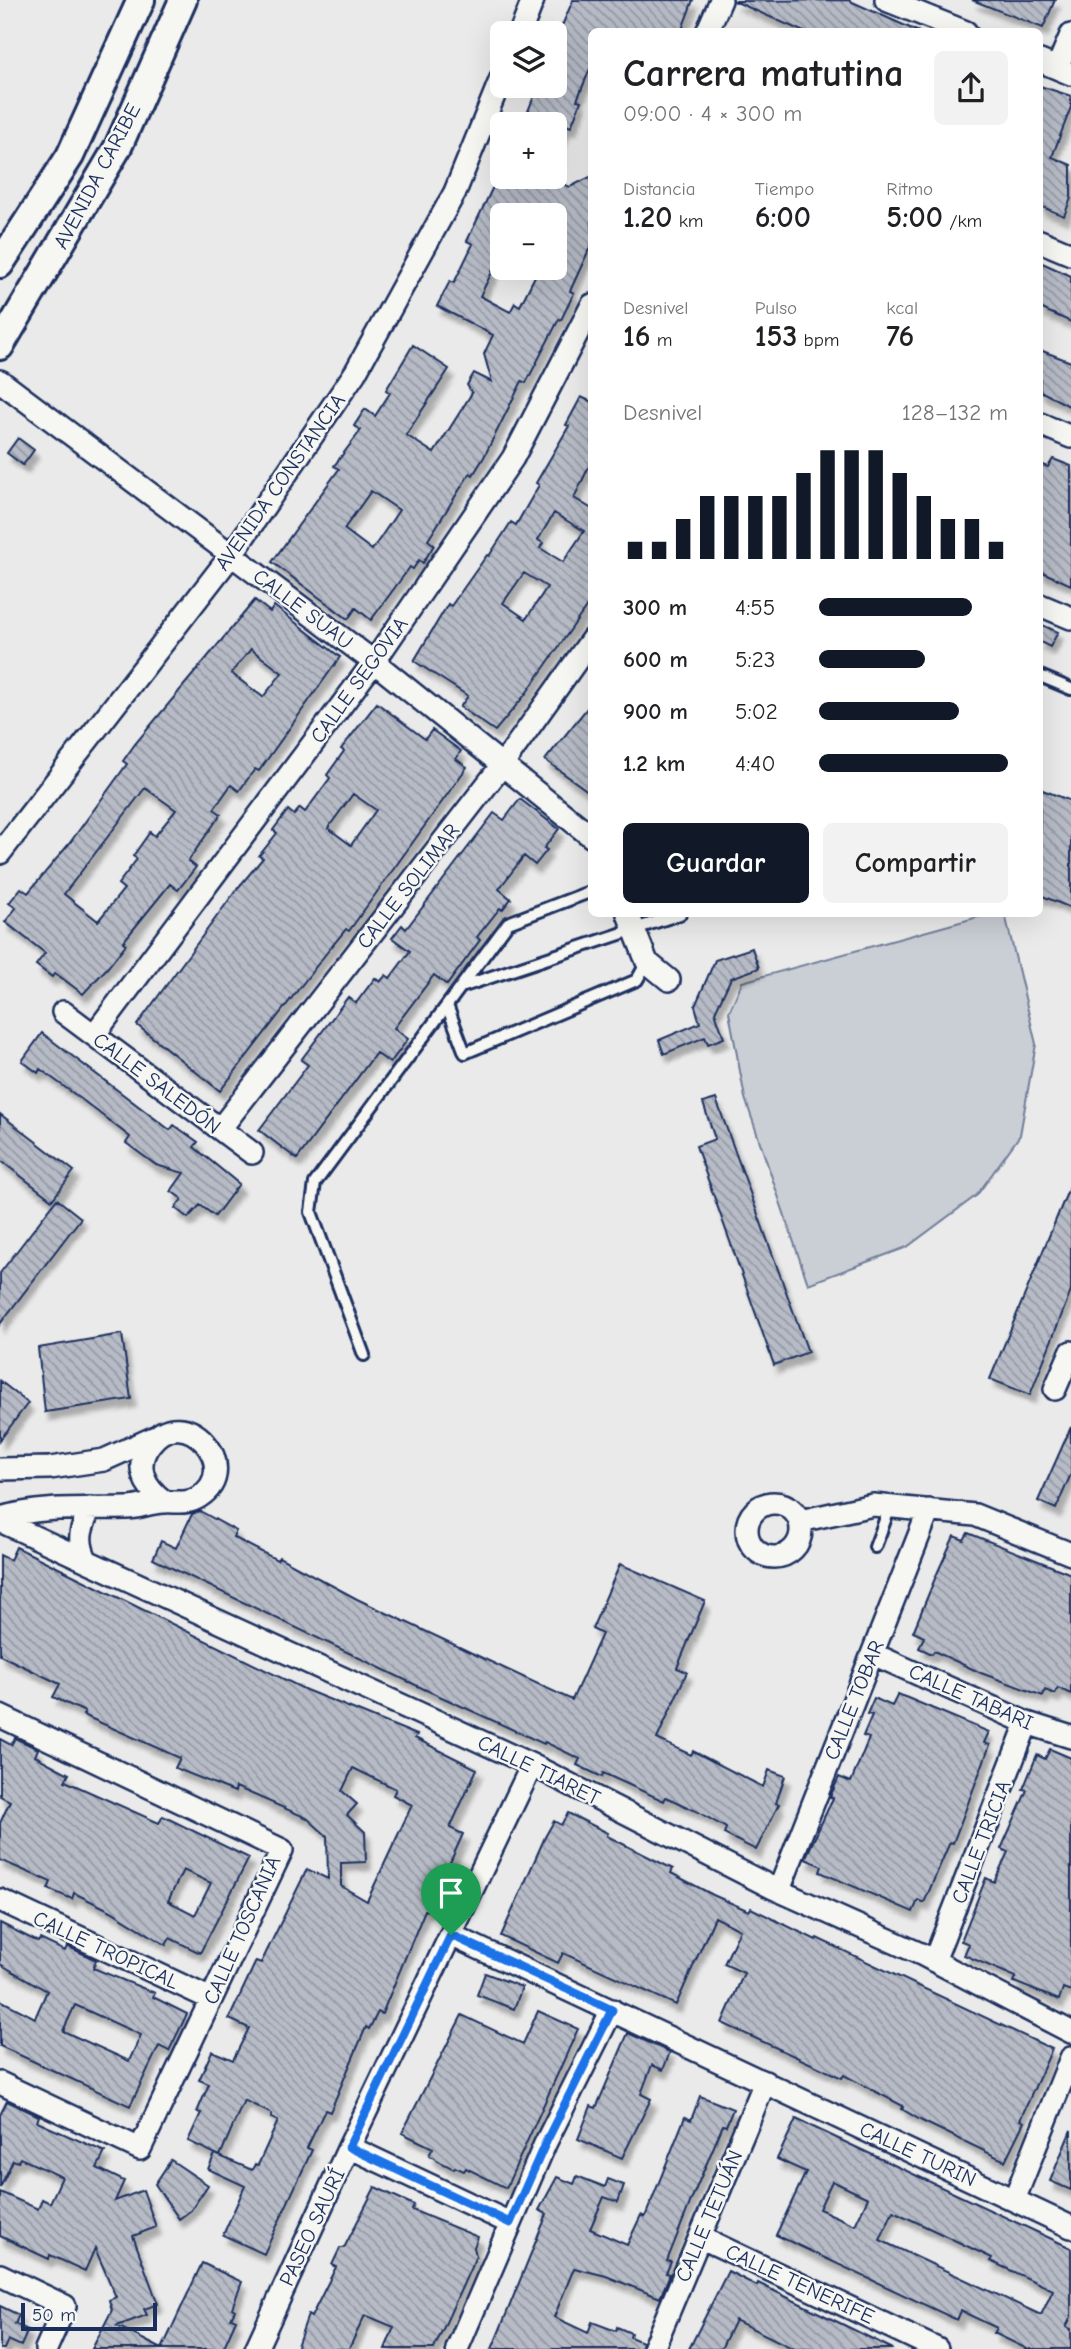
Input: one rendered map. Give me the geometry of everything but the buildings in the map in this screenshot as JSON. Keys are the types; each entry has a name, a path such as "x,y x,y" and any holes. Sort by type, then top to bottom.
{"street":[{"name":"AVENIDA CARIBE","path":"0,264 70,156 141,0"},
{"name":"AVENIDA CARIBE","path":"0,346 118,147 183,0"},
{"path":"525,21 533,0"},
{"path":"709,28 721,0"},
{"path":"886,0 956,28"},
{"path":"1056,67 1071,35"},
{"name":"AVENIDA CONSTANCIA","path":"0,853 232,554 355,373 454,192 493,98"},
{"path":"1043,242 1071,254"},
{"name":"CALLE SEGOVIA","path":"94,1035 374,662 513,458 588,313"},
{"name":"CALLE SUAU","path":"0,382 374,662 588,830"},
{"path":"1043,425 1071,437"},
{"path":"1043,606 1071,618"},
{"name":"CALLE SOLIMAR","path":"220,1129 503,764 588,645"},
{"path":"632,922 647,962 669,979"},
{"name":"CALLE SALEDÓN","path":"64,1012 251,1153"},
{"path":"1055,1389 1069,1362"},
{"path":"0,1469 50,1468 104,1460 173,1429 192,1431 208,1443 215,1461 213,1480 201,1496 183,1504 164,1501 131,1508 33,1509 0,1519"},
{"path":"155,1437 143,1452 141,1472 149,1490 164,1501"},
{"path":"800,1521 873,1505 975,1515 1071,1554"},
{"path":"87,1561 80,1547 80,1532 90,1508"},
{"name":"CALLE TOBAR","path":"779,1891 929,1510"},
{"name":"CALLE TIARET","path":"0,1519 532,1765 779,1891 934,1961 1071,2032"},
{"name":"CALLE TABARI","path":"873,1654 1027,1723 1071,1737"},
{"name":"CALLE TOSCANIA","path":"0,1716 282,1850 140,2149 0,2084"},
{"name":"CALLE TRICIA","path":"934,1961 1027,1723"},
{"name":"PASEO SAURÍ","path":"256,2349 349,2147 532,1765"},
{"name":"CALLE TROPICAL","path":"0,1900 211,2000"},
{"name":"CALLE TURIN","path":"451,1935 1071,2227"},
{"path":"457,2349 545,2144 612,2010"},
{"path":"1014,2200 1071,2058"},
{"name":"CALLE TETUÁN","path":"653,2349 765,2082"},
{"path":"349,2147 510,2223"},
{"name":"CALLE TENERIFE","path":"700,2237 937,2349"},
{"path":"0,2275 65,2306 46,2349"}],"lane":[{"path":"1043,677 1071,689"},
{"path":"363,1355 311,1212 315,1183 464,986 508,923 588,893"},
{"path":"464,986 632,922 662,917"},
{"path":"448,1007 465,1053 637,980 647,962"},
{"path":"875,1547 890,1507"}],"shaded area":[{"path":"978,917 1006,917 1036,1044 1020,1135 977,1195 907,1247 808,1284 745,1098 729,1012 742,982"}],"route":[{"path":"451,1935 612,2010 545,2144 510,2223 349,2147 451,1935"}]}
